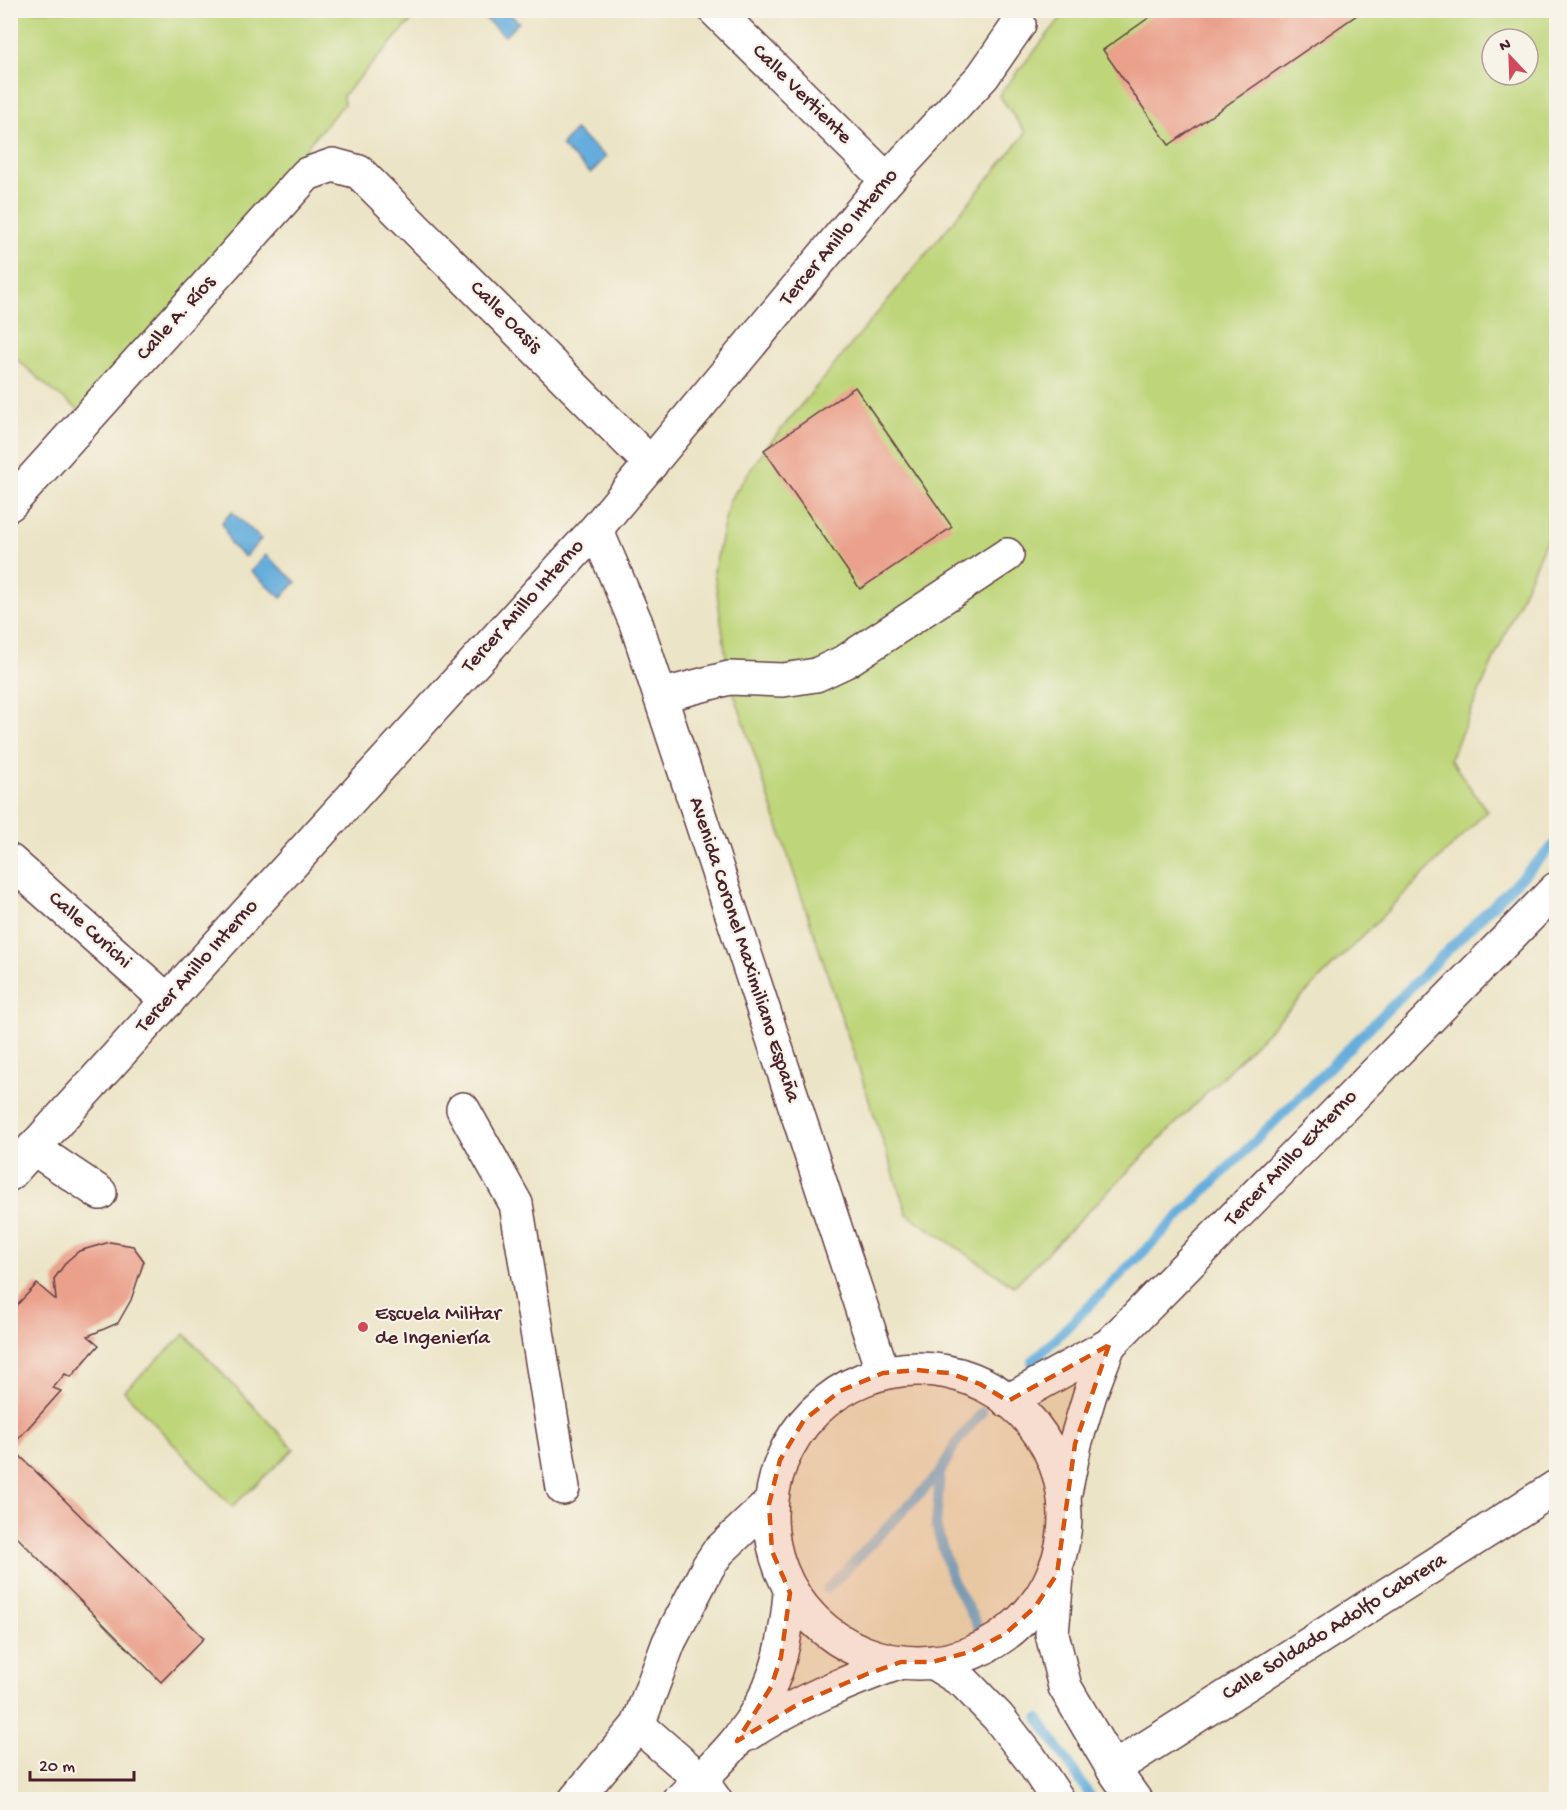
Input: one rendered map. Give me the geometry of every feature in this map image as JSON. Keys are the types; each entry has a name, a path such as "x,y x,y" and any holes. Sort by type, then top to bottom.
{"street":[{"name":"Calle Vertiente","path":"715,10 887,180"},
{"name":"Tercer Anillo Interno","path":"10,1174 596,529 887,180 983,76 1019,24"},
{"name":"Calle A. Ríos","path":"10,504 307,174 333,165 359,172"},
{"name":"Calle Oasis","path":"359,172 651,464"},
{"name":"Avenida Coronel Maximiliano España","path":"596,529 636,623 883,1373"},
{"path":"660,696 729,678 783,680 816,675 846,662 1007,555"},
{"name":"Calle Curichi","path":"10,861 168,1001"},
{"name":"Tercer Anillo Externo","path":"1008,1401 1109,1345 1557,889"},
{"path":"463,1109 516,1204 563,1488"},
{"path":"33,1148 100,1194"},
{"path":"1109,1345 1075,1444 1065,1496 1066,1535 1057,1574 1052,1634 1065,1687 1113,1769 1135,1800"},
{"path":"1058,1800 1030,1758 998,1717 964,1682 916,1662 859,1649 820,1625 790,1593 772,1551 769,1504 780,1460 804,1420 840,1390 883,1373 916,1370 949,1373 980,1384 1008,1401 1031,1425 1053,1458 1065,1496"},
{"name":"Calle Soldado Adolfo Cabrera","path":"1113,1769 1557,1487"},
{"path":"575,1800 638,1725 669,1642 708,1567 718,1552 769,1504"},
{"path":"737,1741 768,1721 841,1684 916,1662 970,1652 1005,1634 1035,1607 1057,1574"},
{"path":"638,1725 698,1793 756,1715 771,1687 782,1657 790,1593"}],"highlighted area":[{"path":"1109,1345 1075,1444 1057,1574 1035,1607 1005,1634 970,1652 932,1662 901,1662 867,1674 800,1703 737,1741 771,1687 781,1657 790,1593 772,1551 769,1504 780,1460 804,1420 840,1391 883,1373 916,1370 949,1373 980,1384 1008,1401"}],"green space":[{"path":"11,11 420,11 343,96 344,104 308,145 301,160 86,415 54,392 11,354"},
{"path":"1056,11 1556,11 1556,518 1450,759 1487,811 1014,1286 907,1214 729,678 714,571 729,501 764,450 1026,133 999,95 1061,18"},
{"path":"185,1334 294,1449 232,1507 124,1391"}],"water":[{"path":"476,11 506,11 519,22 505,36"},
{"path":"575,130 606,157 591,173 561,146"},
{"path":"232,512 261,539 245,557 231,545 222,522"},
{"path":"266,555 296,582 281,598 251,571"}],"building":[{"path":"1160,10 1364,10 1169,145 1103,50"},
{"path":"855,387 952,527 860,589 764,450"},
{"path":"110,1242 133,1246 144,1261 131,1300 118,1323 88,1336 99,1345 71,1377 65,1374 53,1388 61,1391 11,1447 204,1638 161,1682 10,1530 10,1312 37,1284 56,1300 54,1279 67,1261 79,1251"}],"waterway":[{"path":"1032,1362 1556,843"},
{"path":"978,1626 952,1579 936,1526 940,1473 956,1443 982,1412"},
{"path":"827,1589 940,1473"},
{"path":"1039,1719 1093,1800"}],"place":[{"name":"Escuela Militar de Ingeniería","path":"363,1327"}]}
